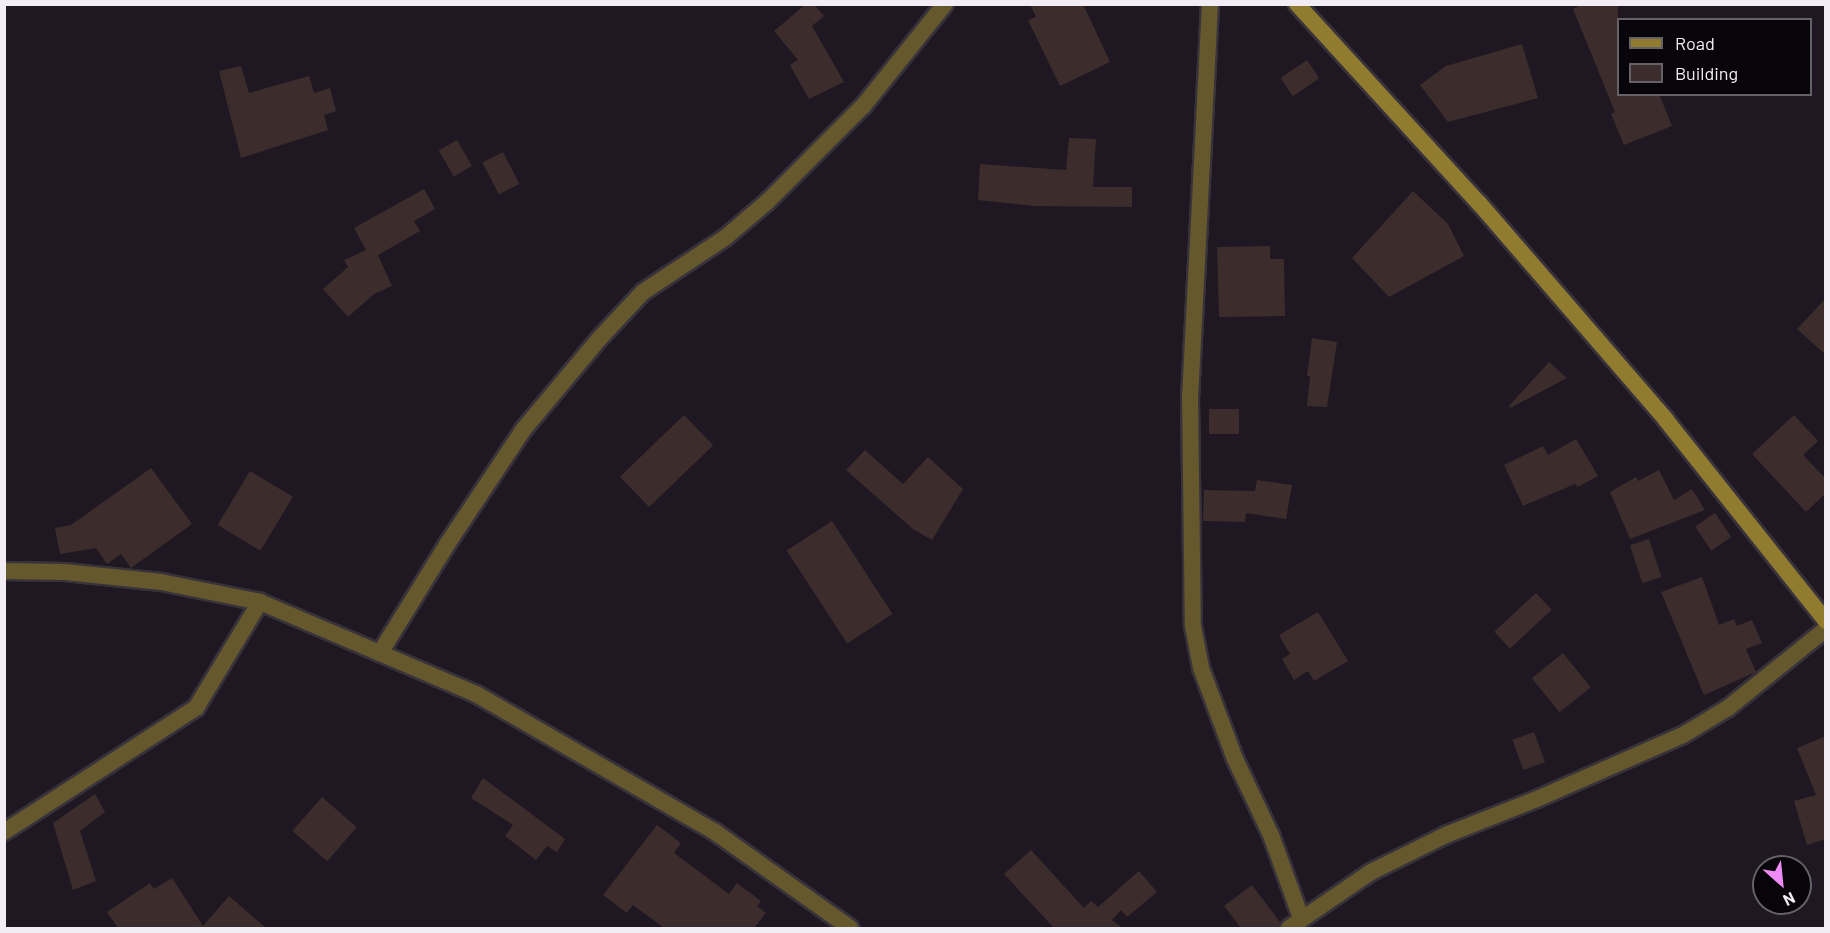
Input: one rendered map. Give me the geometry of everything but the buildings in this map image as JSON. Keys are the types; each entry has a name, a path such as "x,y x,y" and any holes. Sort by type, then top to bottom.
{"main road":[{"path":"1297,4 1479,203 1666,420 1826,621"}],"street":[{"path":"380,653 448,543 523,430 599,339 643,292 726,237 767,202 864,105 945,4"},
{"path":"1210,4 1190,394 1193,626 1201,669 1235,759 1271,835 1295,923 1371,872 1448,834 1537,799 1683,735 1728,708 1826,630"},
{"path":"4,571 65,572 161,582 260,602 476,693 715,832 850,928"},
{"path":"4,832 196,708 260,602"}]}
